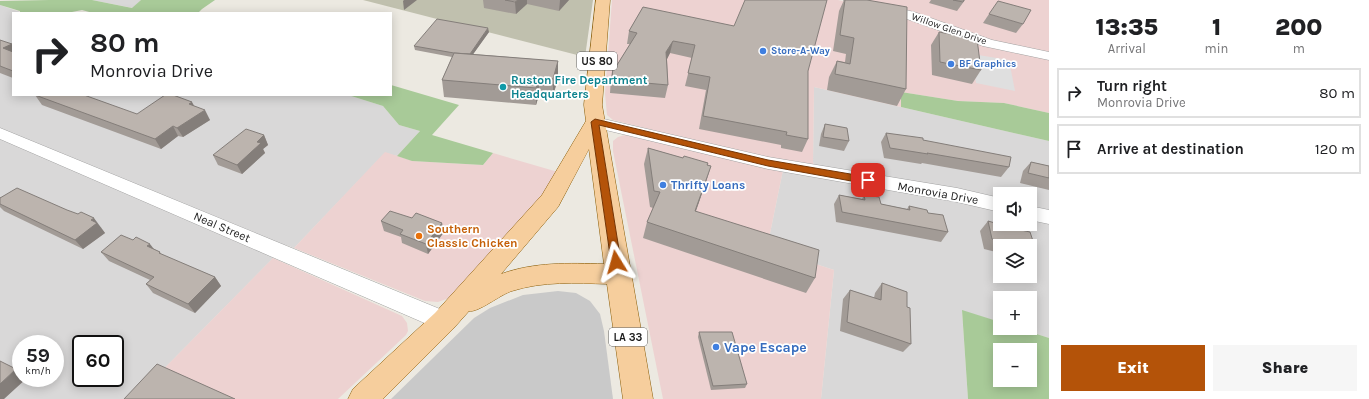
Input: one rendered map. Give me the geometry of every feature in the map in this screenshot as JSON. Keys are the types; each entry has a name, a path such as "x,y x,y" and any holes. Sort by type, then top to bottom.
{"main road":[{"name":"US 80","path":"603,0 593,105 618,274"},
{"path":"444,322 550,201 595,122"},
{"path":"363,399 444,322 483,291 519,278 555,272 618,274"},
{"name":"LA 33","path":"618,274 638,399"}],"street":[{"name":"Willow Glen Drive","path":"850,0 902,13 988,43 1049,56"},
{"name":"Monrovia Drive","path":"595,122 768,163 957,195 993,203"},
{"name":"Neal Street","path":"0,133 444,322"},
{"path":"1037,214 1049,218"}],"shaded area":[{"path":"92,0 141,0 133,8"},
{"path":"363,0 593,0 585,57"},
{"path":"612,0 838,0 894,14 951,35 1049,60 1049,113 1004,103 958,101 901,92 901,107 814,87 813,162 815,167 767,159 613,120 607,115 605,94"},
{"path":"861,0 1049,0 1049,52 990,40"},
{"path":"0,5 20,12 12,12 12,96 351,96 383,106 399,125 420,131 397,156 385,153 294,248 286,245 134,399 0,399"},
{"path":"972,54 1009,60 1015,91 976,83"},
{"path":"814,87 1049,141 1049,338 1037,334 1037,291 993,291 993,320 962,311 968,399 821,399 834,270 767,248 783,170 815,167 813,162"},
{"path":"625,135 783,170 767,248 834,270 821,399 663,399 613,151 613,141 618,137"},
{"path":"385,152 413,161 483,165 493,153 558,172 552,183 493,256 449,298 438,302 425,301 294,248"},
{"path":"273,258 402,316 407,323 408,331 406,335 338,399 134,399"},
{"path":"558,291 576,293 590,301 600,314 604,331 613,399 391,399 474,318 490,308 523,295"}],"green space":[{"path":"92,0 132,8 141,0 215,0 199,12 89,12 82,10 72,12 20,12 0,5 0,1"},
{"path":"392,85 459,105 432,135 493,153 483,165 412,161 397,156 420,131 399,125 383,106 351,96 392,96"},
{"path":"901,92 958,101 1004,103 1049,113 1049,141 901,107"},
{"path":"962,310 993,320 993,335 1037,334 1049,338 1049,399 968,399"}],"building":[{"path":"505,0 518,0 515,2"},
{"path":"745,0 827,0 808,71 808,139 786,135 787,132 703,116 710,77 688,73 695,45 673,41 666,52 668,85 612,80 613,65 617,65 637,33 629,31 643,7 734,26"},
{"path":"845,0 867,0 907,7 906,89 835,74 837,61 850,64 854,38 840,35"},
{"path":"953,0 964,0 963,2"},
{"path":"998,1 1031,10 1023,24 989,14"},
{"path":"437,19 488,28 470,54 454,53 414,46"},
{"path":"939,32 977,39 981,70 940,62"},
{"path":"0,40 12,44 3,48 12,52 12,71 0,66"},
{"path":"454,53 558,61 553,79 539,78 536,88 442,80"},
{"path":"38,96 87,96 137,114 164,96 176,96 192,102 189,104 205,110 177,128 173,126 155,139"},
{"path":"825,124 847,128 849,141 823,137"},
{"path":"246,129 264,135 257,142 261,143 237,165 213,155"},
{"path":"886,133 923,138 923,140 1011,157 1009,167 890,148"},
{"path":"648,148 683,158 684,156 708,163 707,165 711,166 695,211 819,250 815,278 647,222 660,192 654,191"},
{"path":"1031,162 1049,166 1049,178 1028,173"},
{"path":"17,188 67,210 78,214 81,212 94,218 91,220 97,223 75,240 0,204 0,198"},
{"path":"839,195 865,200 864,195 879,197 881,204 910,210 909,206 927,210 928,213 943,215 948,232 842,212"},
{"path":"390,211 412,218 416,213 442,223 426,244 400,234 403,230 381,221"},
{"path":"988,221 993,222 993,231 1026,231 1030,232 1032,239 992,239"},
{"path":"121,235 133,240 136,237 150,244 147,246 160,252 159,253 215,277 188,304 146,284 154,277 101,252"},
{"path":"882,283 907,292 907,307 910,308 911,344 847,322 850,290 881,300"},
{"path":"699,332 732,332 747,384 713,386"},
{"path":"0,361 12,367 12,373 0,384"},
{"path":"157,364 235,399 124,399"}],"place":[{"name":"Store-A-Way","path":"763,51"},
{"name":"BF Graphics","path":"951,64"},
{"name":"Ruston Fire Department Headquarters","path":"503,87"},
{"name":"Thrifty Loans","path":"663,185"},
{"name":"Southern Classic Chicken","path":"419,236"},
{"name":"Vape Escape","path":"716,347"}],"route":[{"path":"616,262 595,122 768,163 868,180"}]}
